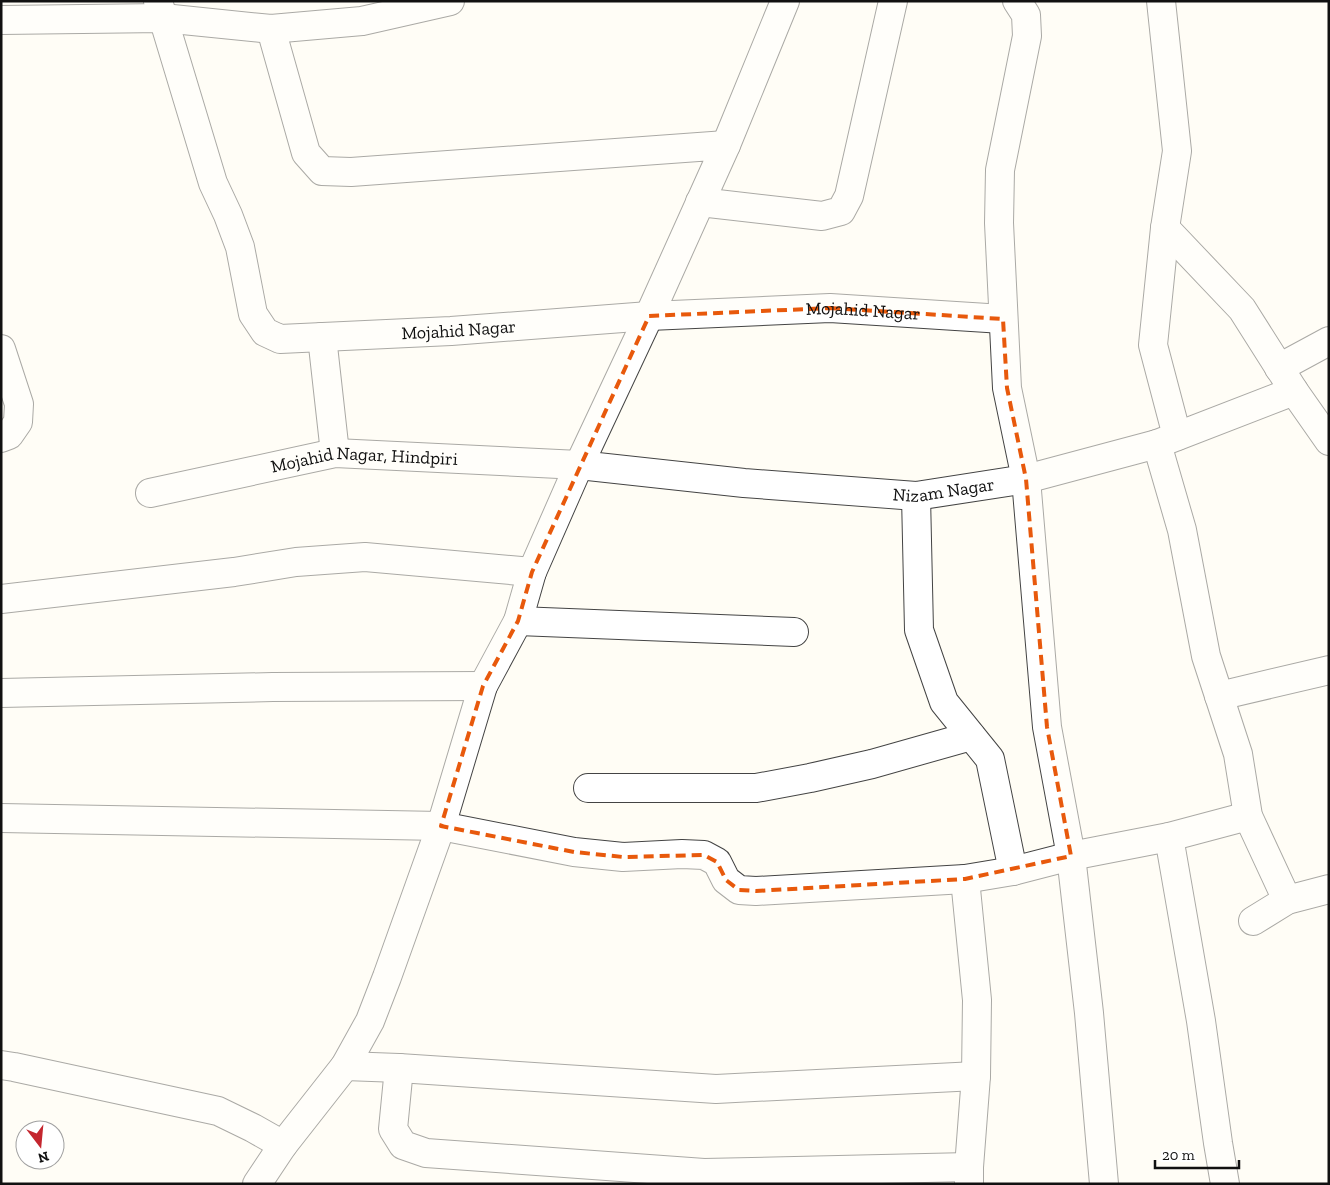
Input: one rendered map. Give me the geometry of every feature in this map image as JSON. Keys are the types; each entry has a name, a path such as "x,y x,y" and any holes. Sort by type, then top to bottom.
{"street":[{"path":"1,20 161,10 271,29 362,21 450,1"},
{"path":"257,1184 283,1146 345,1066 370,1021 442,826 483,686 518,621 532,572 726,145 785,1"},
{"path":"700,202 822,216 841,211 849,196 893,1"},
{"path":"1017,1 1026,15 1027,36 1000,170 999,223 1007,388 1026,479 1047,727 1071,856 1089,1014 1104,1184"},
{"path":"1161,1 1177,151 1165,228 1153,345 1182,530 1206,656 1238,754 1248,816 1287,900"},
{"name":"Mojahid Nagar","path":"161,10 213,183 240,247 253,314 264,332 280,339 451,331 649,316 830,308 1003,319"},
{"path":"271,29 306,153 322,171 361,171 726,145"},
{"path":"1165,228 1242,309 1329,442"},
{"path":"322,337 335,453"},
{"path":"1279,368 1329,341"},
{"path":"1,349 18,404 18,422 9,436 1,438"},
{"name":"Nizam Nagar","path":"579,465 744,483 916,496 1026,479 1167,440 1294,391"},
{"name":"Mojahid Nagar, Hindpiri","path":"150,493 335,453 579,465"},
{"path":"916,496 920,630 944,702 990,759 1013,871"},
{"path":"1,599 224,573 296,562 365,557 532,572"},
{"path":"518,621 794,632"},
{"path":"1219,696 1329,670"},
{"path":"1,694 273,687 483,686"},
{"path":"588,788 756,788 872,764 971,736"},
{"path":"1,818 442,826 574,852 623,857 682,854 704,855 717,862 726,880 739,890 756,890 965,878 1013,871 1071,856 1169,837 1248,816"},
{"path":"1169,837 1201,1021 1225,1184"},
{"path":"399,1068 393,1129 403,1145 426,1153 704,1173 969,1175 976,1076 977,1000 965,878"},
{"path":"1253,920 1287,900 1329,889"},
{"path":"1,1065 218,1112 253,1128 283,1146"},
{"path":"345,1066 716,1089 976,1076"}],"highlighted area":[{"path":"830,308 1003,319 1007,388 1026,479 1047,727 1071,856 965,879 756,891 739,890 726,880 717,862 704,855 623,857 574,852 441,826 483,686 518,621 532,572 649,316"}]}
